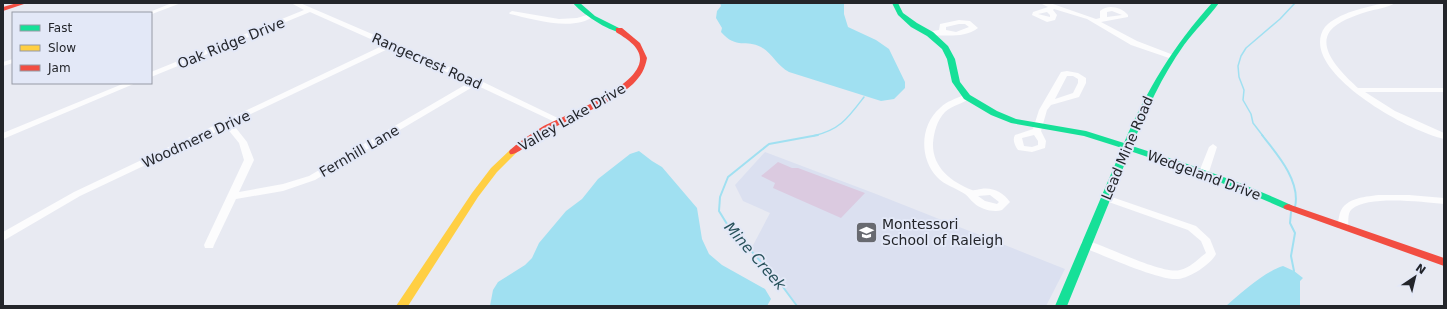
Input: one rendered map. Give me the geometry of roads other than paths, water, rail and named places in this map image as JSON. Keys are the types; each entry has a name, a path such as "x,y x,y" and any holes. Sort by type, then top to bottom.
{"street":[{"path":"3,9 24,3"},
{"path":"152,12 178,3"},
{"name":"Rangecrest Road","path":"294,3 476,82 560,121"},
{"name":"Valley Lake Drive","path":"402,306 472,199 497,168 519,146 560,121 619,91 633,80 643,66 644,58 642,51 635,40 590,16 576,3"},
{"name":"Wedgeland Drive","path":"895,3 900,14 914,25 930,34 945,48 951,59 956,82 967,97 994,113 1038,128 1062,129 1086,134 1204,172 1255,192 1282,205 1444,262"},
{"path":"1043,3 1051,8 1096,21 1134,43 1172,56"},
{"name":"Lead Mine Road","path":"1061,306 1126,147 1150,93 1172,56 1199,19 1216,3"},
{"path":"1392,3 1363,11 1338,22 1328,30 1323,41 1325,53 1334,69 1346,82 1367,98 1402,118 1444,136"},
{"name":"Oak Ridge Drive","path":"152,75 310,10"},
{"path":"512,13 523,14 547,21 560,22 572,21 590,16"},
{"path":"1096,21 1104,18"},
{"path":"930,34 942,32"},
{"name":"Woodmere Drive","path":"3,236 77,194 228,124 390,45"},
{"name":"Fernhill Lane","path":"233,196 297,185 312,178 476,82"},
{"path":"3,136 130,84"},
{"path":"1358,90 1444,90"},
{"path":"967,97 950,104 936,117 931,127 928,150 932,163 940,175 971,194"},
{"path":"1038,128 1043,110 1048,103"},
{"path":"209,245 250,160 243,142 228,124"},
{"path":"1204,172 1213,147"},
{"path":"1086,244 1161,272 1178,275 1190,271 1211,254 1209,244 1204,237 1192,228 1106,198"},
{"path":"1343,227 1344,214 1347,207 1355,201 1373,198 1444,201"}],"water":[{"path":"720,3 844,3 844,14 848,27 876,40 889,49 905,82 905,88 894,99 881,101 789,72 781,67 769,53 761,47 751,44 737,43 721,32 722,28 716,18 717,11 721,6"},
{"path":"639,151 662,167 697,208 702,239 709,254 722,265 765,289 771,299 767,306 490,306 493,290 498,282 525,265 532,258 539,243 566,211 582,199 598,179 630,154"},
{"path":"1283,266 1294,271 1303,278 1300,281 1300,306 1226,306 1268,273"}],"waterway":[{"path":"1263,136 1253,123 1251,114 1243,100 1244,90 1239,77 1238,66 1241,56 1246,48 1280,19 1295,3"},
{"name":"Mine Creek","path":"814,136 837,127 848,117 864,97"},
{"name":"Mine Creek","path":"814,136 818,135"},
{"path":"1262,135 1281,159 1291,178 1296,197 1295,207"},
{"name":"Mine Creek","path":"797,306 780,283 727,224 719,211 720,197 728,177 769,144 814,136"},
{"path":"1291,212 1290,223 1295,233 1291,256 1294,271"}],"place":[{"name":"Montessori School of Raleigh","path":"866,232"}]}
